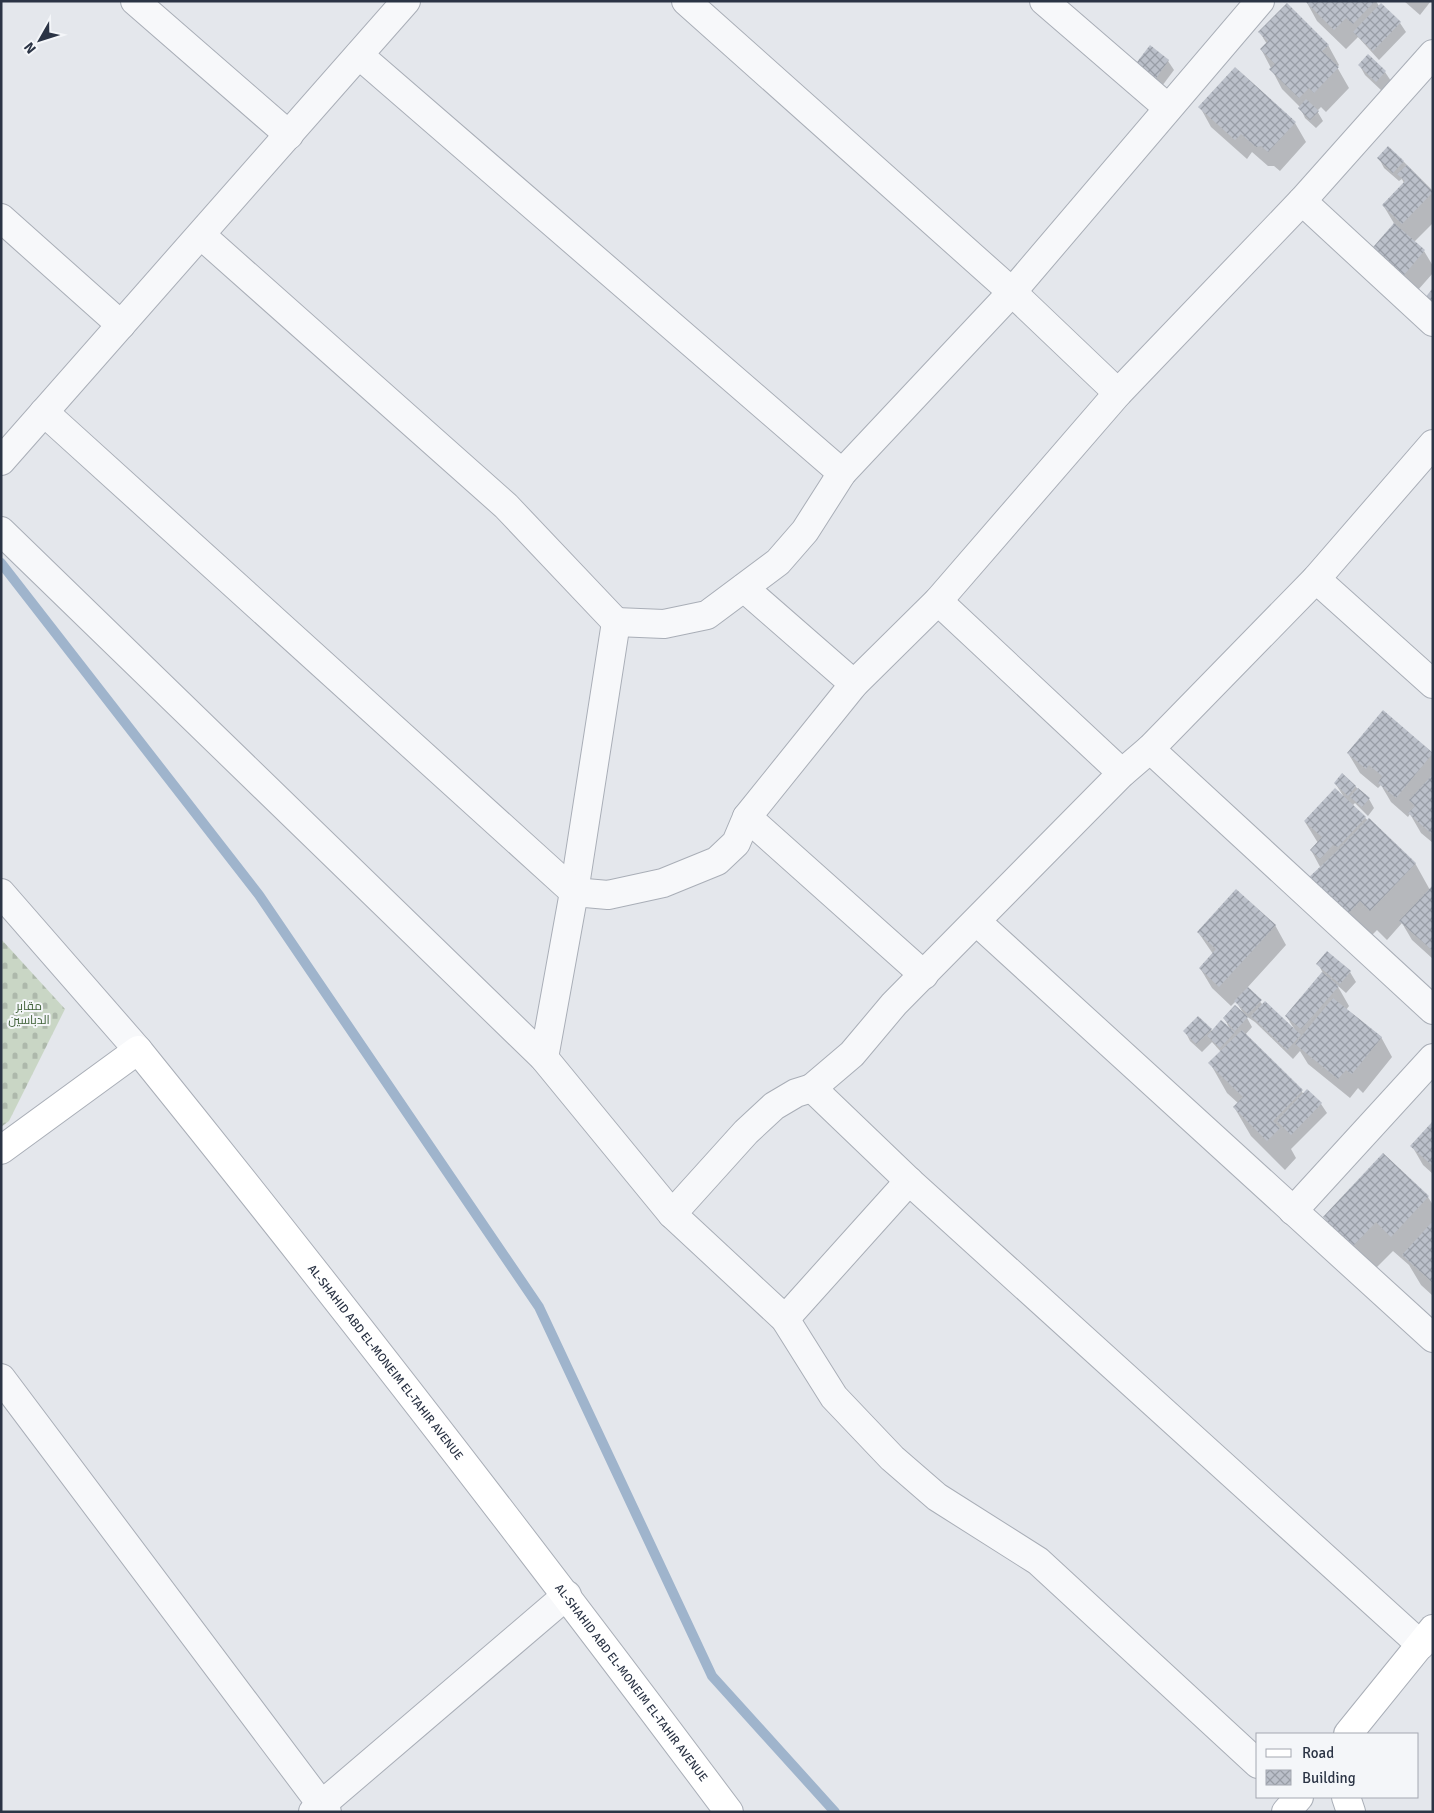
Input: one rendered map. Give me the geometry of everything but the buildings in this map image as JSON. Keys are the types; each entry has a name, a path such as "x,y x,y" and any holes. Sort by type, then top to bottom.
{"street":[{"path":"135,1 289,135"},
{"path":"1,461 406,1"},
{"path":"686,1 1012,292 1118,393"},
{"path":"1044,1 1168,108"},
{"path":"200,235 506,506 616,622 664,624 708,615 778,562 804,531 842,474 1012,292 1260,1"},
{"path":"44,412 574,892 608,895 663,883 718,861 736,843 747,817 854,684 938,601 1118,393 1302,201 1433,54"},
{"path":"359,55 842,474"},
{"path":"1302,201 1433,322"},
{"path":"1,218 121,324"},
{"path":"672,1214 746,1132 774,1106 796,1093 812,1088 852,1054 894,1004 1122,774 1150,749 1316,580 1433,444"},
{"path":"1,530 544,1058 672,1214 785,1319 834,1397 892,1458 937,1497 1038,1561 1256,1762"},
{"path":"1316,580 1433,684"},
{"path":"744,588 854,684"},
{"path":"938,601 1122,774"},
{"path":"544,1058 574,892 616,622"},
{"path":"1150,749 1433,1010"},
{"path":"747,817 924,975"},
{"path":"1,893 138,1050 1,1150"},
{"path":"977,922 1433,1338"},
{"name":"AL-SHAHID ABD EL-MONEIM EL-TAHIR AVENUE","path":"138,1050 239,1174 567,1595 729,1812"},
{"path":"1293,1211 1433,1058"},
{"path":"812,1088 909,1181 1427,1637 1349,1733"},
{"path":"785,1319 909,1181"},
{"path":"1,1378 320,1810 567,1595"},
{"path":"1346,1798 1352,1812"}],"green space":[{"name":"مقابر الدباسين","path":"1,939 65,1009 9,1121 1,1127"}],"waterway":[{"path":"1,563 259,895 539,1307 712,1676 835,1812"}]}
